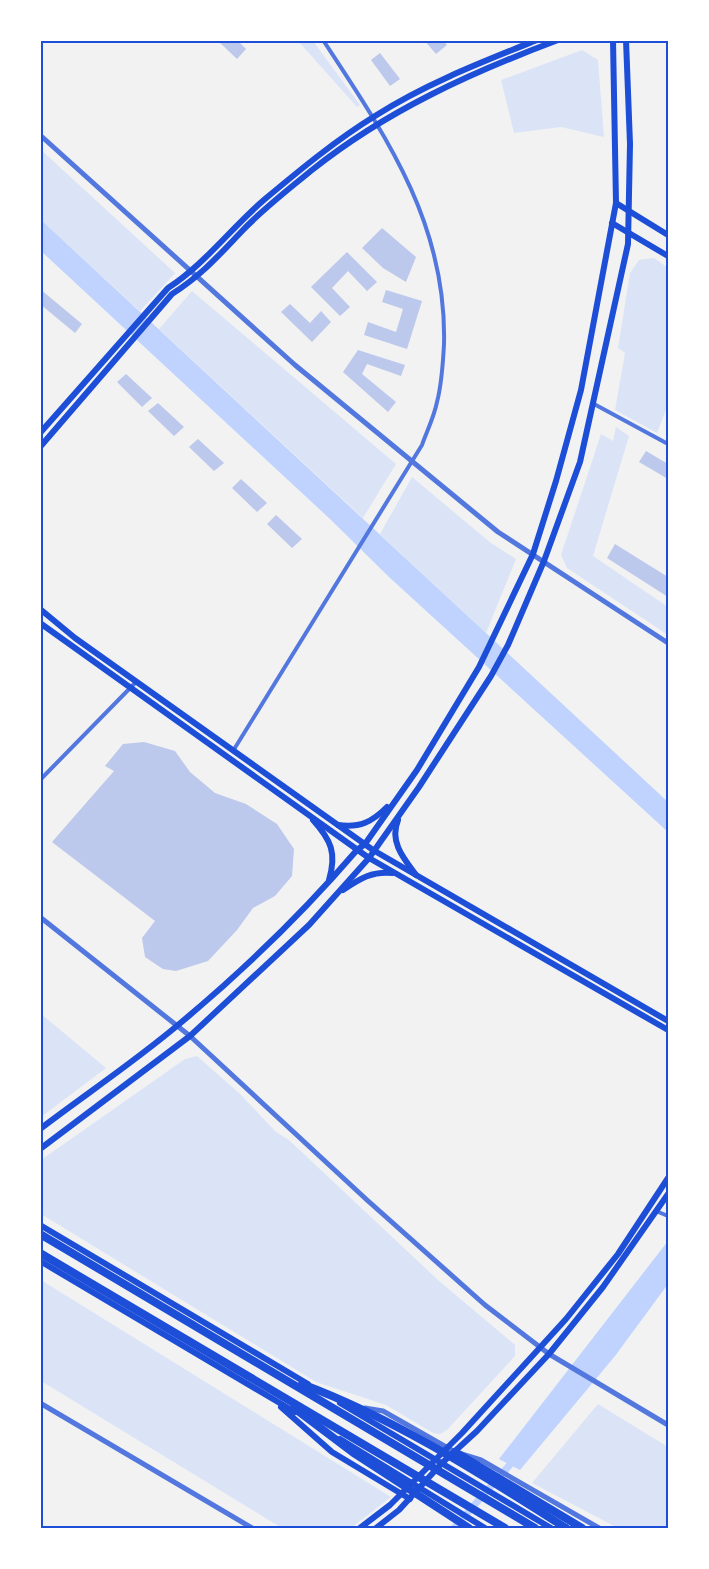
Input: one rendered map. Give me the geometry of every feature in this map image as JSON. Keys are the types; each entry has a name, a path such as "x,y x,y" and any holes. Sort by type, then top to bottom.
{"highway":[{"path":"40,1234 536,1528"},
{"path":"40,1253 272,1394 505,1528"},
{"path":"283,1377 358,1406 466,1467 566,1528"},
{"path":"272,1394 355,1454 470,1528"},
{"path":"451,1450 484,1466 582,1528"}],"main road":[{"path":"40,433 168,288 192,272 258,205 303,167 373,116 440,81 537,40"},
{"path":"40,447 172,294 198,277 244,229 288,190 378,123 444,86 558,40"},
{"path":"40,1129 177,1026 274,941 365,844 399,796 479,667 533,554 581,390 616,203 613,40"},
{"path":"40,1149 190,1036 280,954 335,895 369,858 491,676 508,645 544,561 579,462 594,404 628,244 630,144 626,40"},
{"path":"616,203 627,207 669,235"},
{"path":"612,223 669,256"},
{"path":"40,609 75,638 373,850 669,1021"},
{"path":"40,623 369,858 669,1030"},
{"path":"334,824 349,827 369,822 399,796"},
{"path":"402,810 396,825 397,847 419,878"},
{"path":"308,815 332,844 334,860 328,883"},
{"path":"335,895 368,874 393,873"},
{"path":"376,1528 421,1487 538,1346 566,1319 618,1254 669,1178"},
{"path":"360,1528 390,1505 435,1459 451,1450 549,1354 603,1287 669,1194"},
{"path":"40,1225 551,1528"},
{"path":"40,1261 182,1347 272,1394 485,1528"},
{"path":"272,1394 332,1452 410,1499"}],"street":[{"path":"233,752 422,445 437,402 443,367 442,289 431,240 406,173 378,123 323,40"},
{"path":"40,135 295,365 498,532 669,643"},
{"path":"594,404 669,444"},
{"path":"41,779 136,682"},
{"path":"40,917 190,1036 485,1305 549,1354 669,1425"},
{"path":"656,1211 669,1216"},
{"path":"40,1403 252,1528"},
{"path":"342,1404 383,1411 451,1450"},
{"path":"484,1466 599,1528"}],"shaded area":[{"path":"298,41 313,41 360,105 357,107"},
{"path":"582,50 598,60 604,137 561,127 514,133 501,80"},
{"path":"40,149 175,273 140,311 41,220"},
{"path":"654,258 668,268 668,405 657,433 615,410 625,353 618,348 630,273 639,260"},
{"path":"192,291 396,464 363,518 159,329"},
{"path":"616,427 629,436 593,556 668,607 668,635 567,568 561,555 601,434 613,441"},
{"path":"412,477 491,543 516,559 486,633 380,534"},
{"path":"41,1014 106,1068 41,1117"},
{"path":"197,1056 239,1093 276,1132 289,1140 438,1280 515,1345 515,1356 447,1430 440,1434 433,1433 386,1405 316,1382 41,1214 41,1160 185,1059"},
{"path":"40,1281 391,1497 351,1528 282,1528 41,1381"},
{"path":"598,1404 668,1447 668,1528 618,1528 532,1483"}],"water":[{"path":"40,219 668,802 668,832 389,577 330,519 41,251"},
{"path":"668,1241 668,1284 615,1356 520,1470 499,1459"}],"building":[{"path":"217,40 237,40 246,49 237,59"},
{"path":"424,40 443,40 447,45 436,54"},
{"path":"380,53 400,79 390,86 371,60"},
{"path":"382,228 416,257 406,282 383,268 362,248"},
{"path":"347,252 377,282 367,291 348,271 332,288 350,307 340,316 311,287"},
{"path":"40,289 82,324 75,333 40,304"},
{"path":"386,290 422,301 407,349 364,335 368,322 396,332 403,309 382,302"},
{"path":"290,304 310,323 321,311 331,322 312,342 281,312"},
{"path":"358,350 405,365 401,376 367,364 362,374 396,402 388,412 343,372"},
{"path":"126,374 152,398 142,407 117,382"},
{"path":"158,403 184,427 174,436 148,411"},
{"path":"198,439 224,463 214,471 189,447"},
{"path":"646,451 668,464 668,479 639,462"},
{"path":"241,479 267,503 257,512 232,488"},
{"path":"276,515 302,539 292,548 267,524"},
{"path":"615,544 668,577 668,597 607,558"},
{"path":"144,742 175,751 190,772 215,793 246,804 277,824 294,849 292,876 275,896 253,908 237,930 208,961 176,971 163,969 145,957 142,938 155,921 52,842 114,771 105,766 123,744"}],"waterway":[{"path":"454,1528 515,1459"}]}
